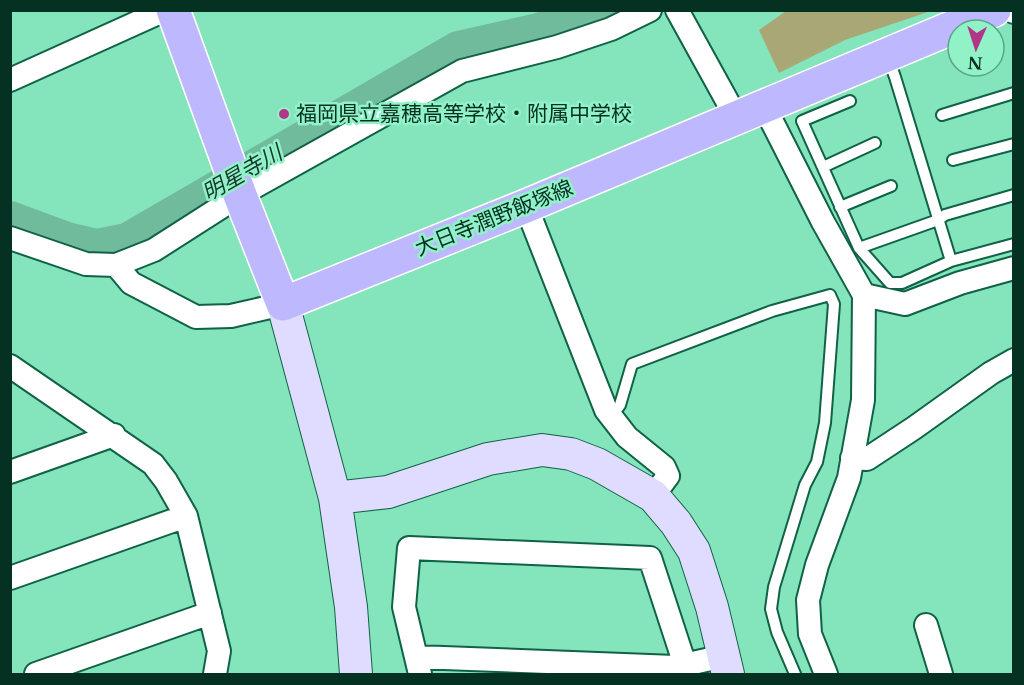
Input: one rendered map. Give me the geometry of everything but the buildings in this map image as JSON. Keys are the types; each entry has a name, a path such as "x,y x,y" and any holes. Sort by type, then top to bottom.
{"main road":[{"path":"172,10 240,195 284,304"},
{"name":"大日寺潤野飯塚線","path":"284,304 526,206 994,10"}],"street":[{"path":"10,81 165,10"},
{"path":"10,238 86,264 116,265 154,250 240,195 462,71 557,47 611,29 650,10"},
{"path":"677,10 750,112 823,222 864,295 863,400 849,478 817,565 808,600 810,634 826,675"},
{"path":"526,206 606,410 627,437 664,467 668,476 653,496"},
{"path":"116,265 131,283 196,317 231,316 284,304 335,498 351,607 356,675"},
{"path":"864,295 905,304 960,283 1014,268"},
{"path":"852,458 867,459 915,429 991,373 1014,360"},
{"path":"10,366 114,435 153,464 166,481 186,516 219,651 215,675"},
{"path":"10,472 114,435"},
{"path":"335,498 388,492 488,459 542,450 571,454 597,464 653,496 676,523 694,550 712,607 726,665 546,668 418,666 404,608 409,548 650,558 685,665"},
{"path":"10,578 186,516"},
{"path":"36,675 210,612"},
{"path":"926,625 941,675"}],"lane":[{"path":"886,55 896,77 951,261"},
{"path":"942,115 1014,93"},
{"path":"850,101 802,121 859,248 890,283 902,283 951,261 1014,244"},
{"path":"822,166 875,143"},
{"path":"953,160 1014,144"},
{"path":"840,207 891,186"},
{"path":"859,248 938,220 945,214 1014,195"},
{"path":"611,417 620,405 632,364 772,311 830,295 834,304 825,423 817,462 805,485 774,587 771,609 777,632 795,675"}],"shaded area":[{"path":"786,11 931,11 845,40 779,73 759,30"}],"waterway":[{"name":"明星寺川","path":"10,218 67,239 97,246 127,240 458,48 538,30 602,10"}],"place":[{"name":"福岡県立嘉穂高等学校・附属中学校","path":"284,114"}]}
